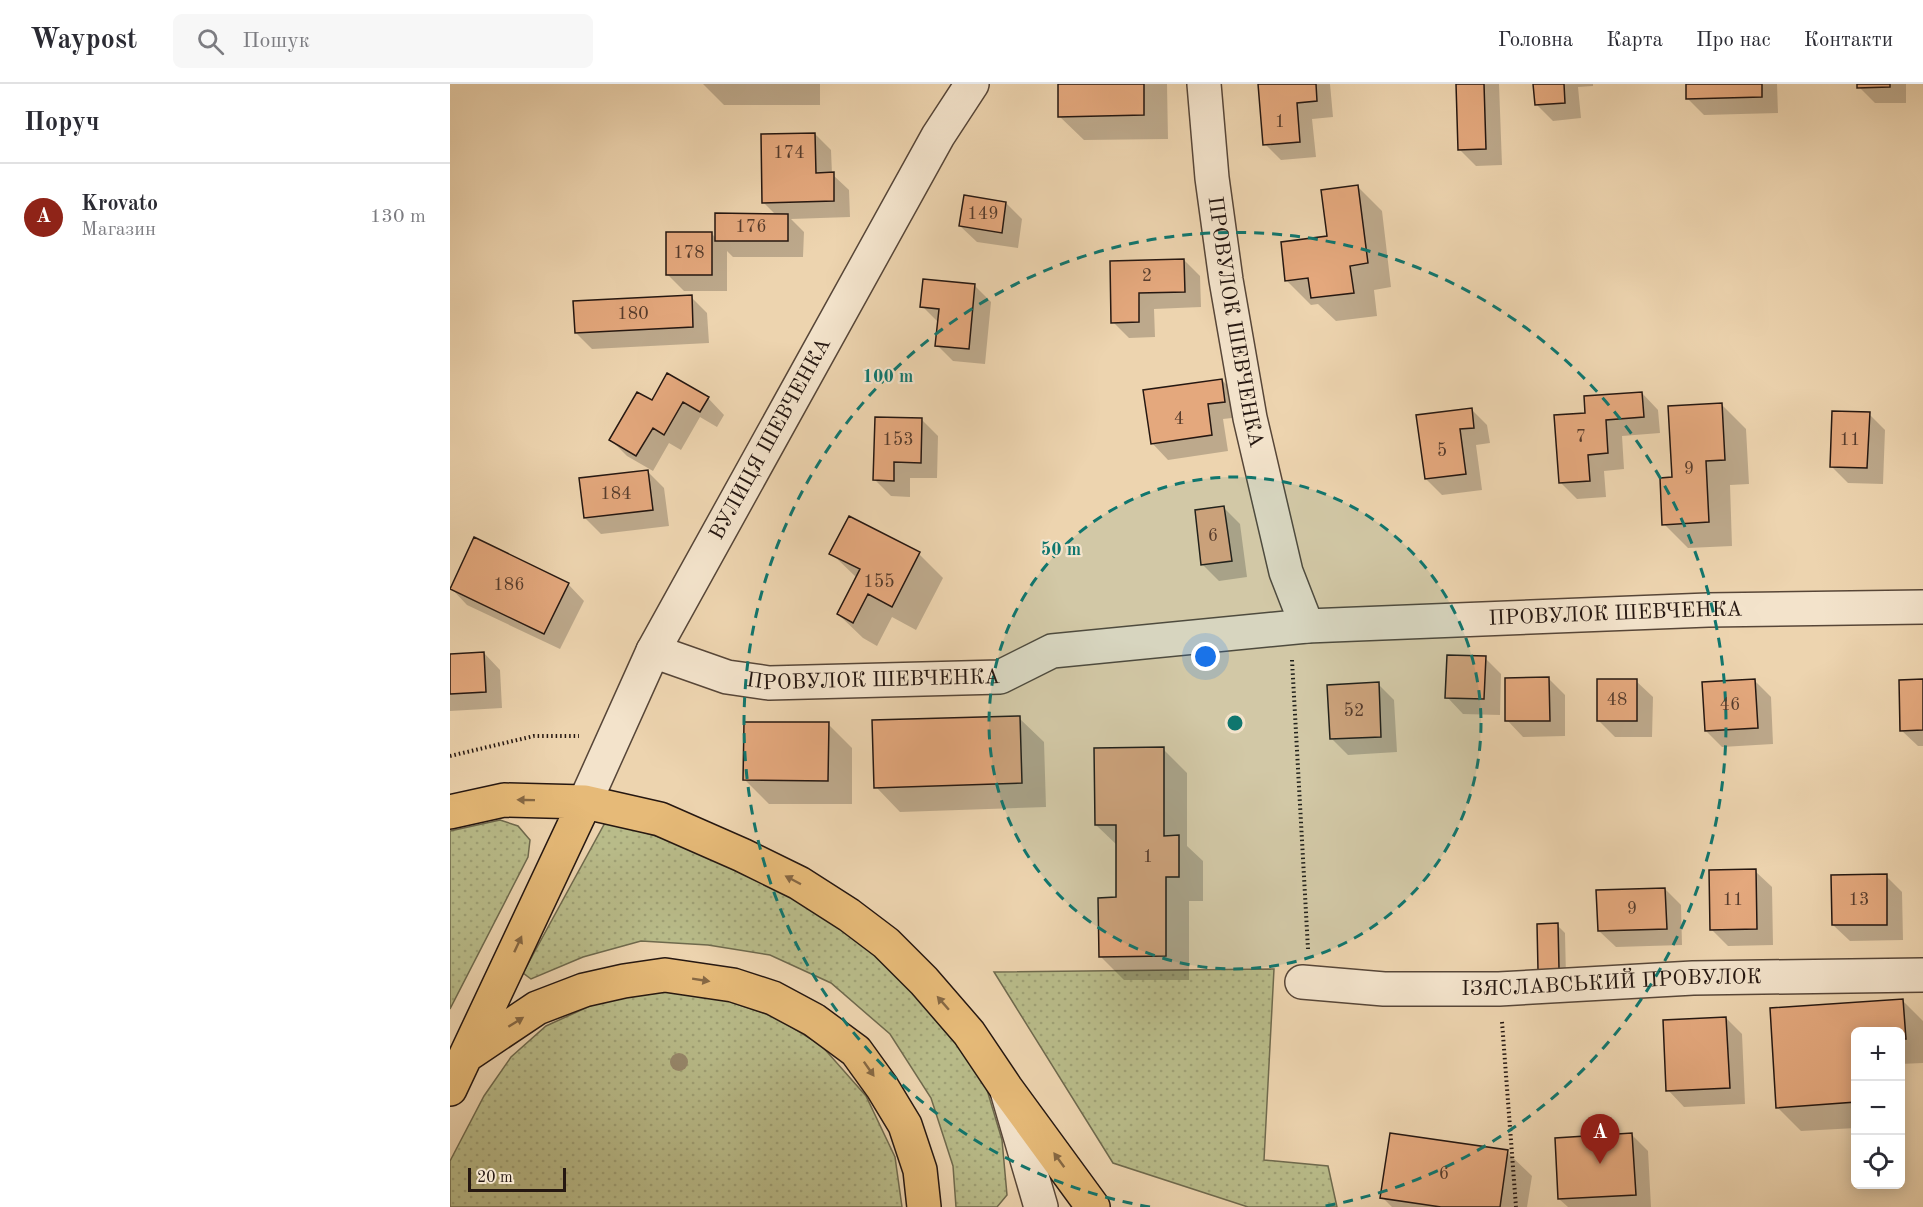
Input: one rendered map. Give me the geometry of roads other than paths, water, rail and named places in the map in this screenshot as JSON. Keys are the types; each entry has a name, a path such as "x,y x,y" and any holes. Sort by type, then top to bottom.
{"main road":[{"path":"450,812 504,800 585,801 660,819 732,850 799,883 849,915 886,943 924,981 969,1033 1093,1207"},
{"name":"ВУЛИЦЯ ШЕВЧЕНКА","path":"450,1089 585,801"},
{"path":"467,1055 537,1008 584,990 624,981 665,975 733,985 773,998 814,1020 856,1051 882,1087 904,1125 920,1170 924,1207"}],"street":[{"name":"ВУЛИЦЯ ШЕВЧЕНКА","path":"585,801 653,651 938,136 972,84"},
{"name":"ПРОВУЛОК ШЕВЧЕНКА","path":"1204,84 1212,178 1226,280 1250,418 1298,627"},
{"name":"ПРОВУЛОК ШЕВЧЕНКА","path":"653,651 727,677 770,683 1000,677 1052,651 1298,627 1708,610 1923,607"},
{"name":"ІЗЯСЛАВСЬКИЙ ПРОВУЛОК","path":"1306,982 1384,989 1499,988 1693,978 1923,975"},
{"path":"1006,1088 1041,1207"}],"place":[{"name":"Krovato","path":"1600,1164"}]}
